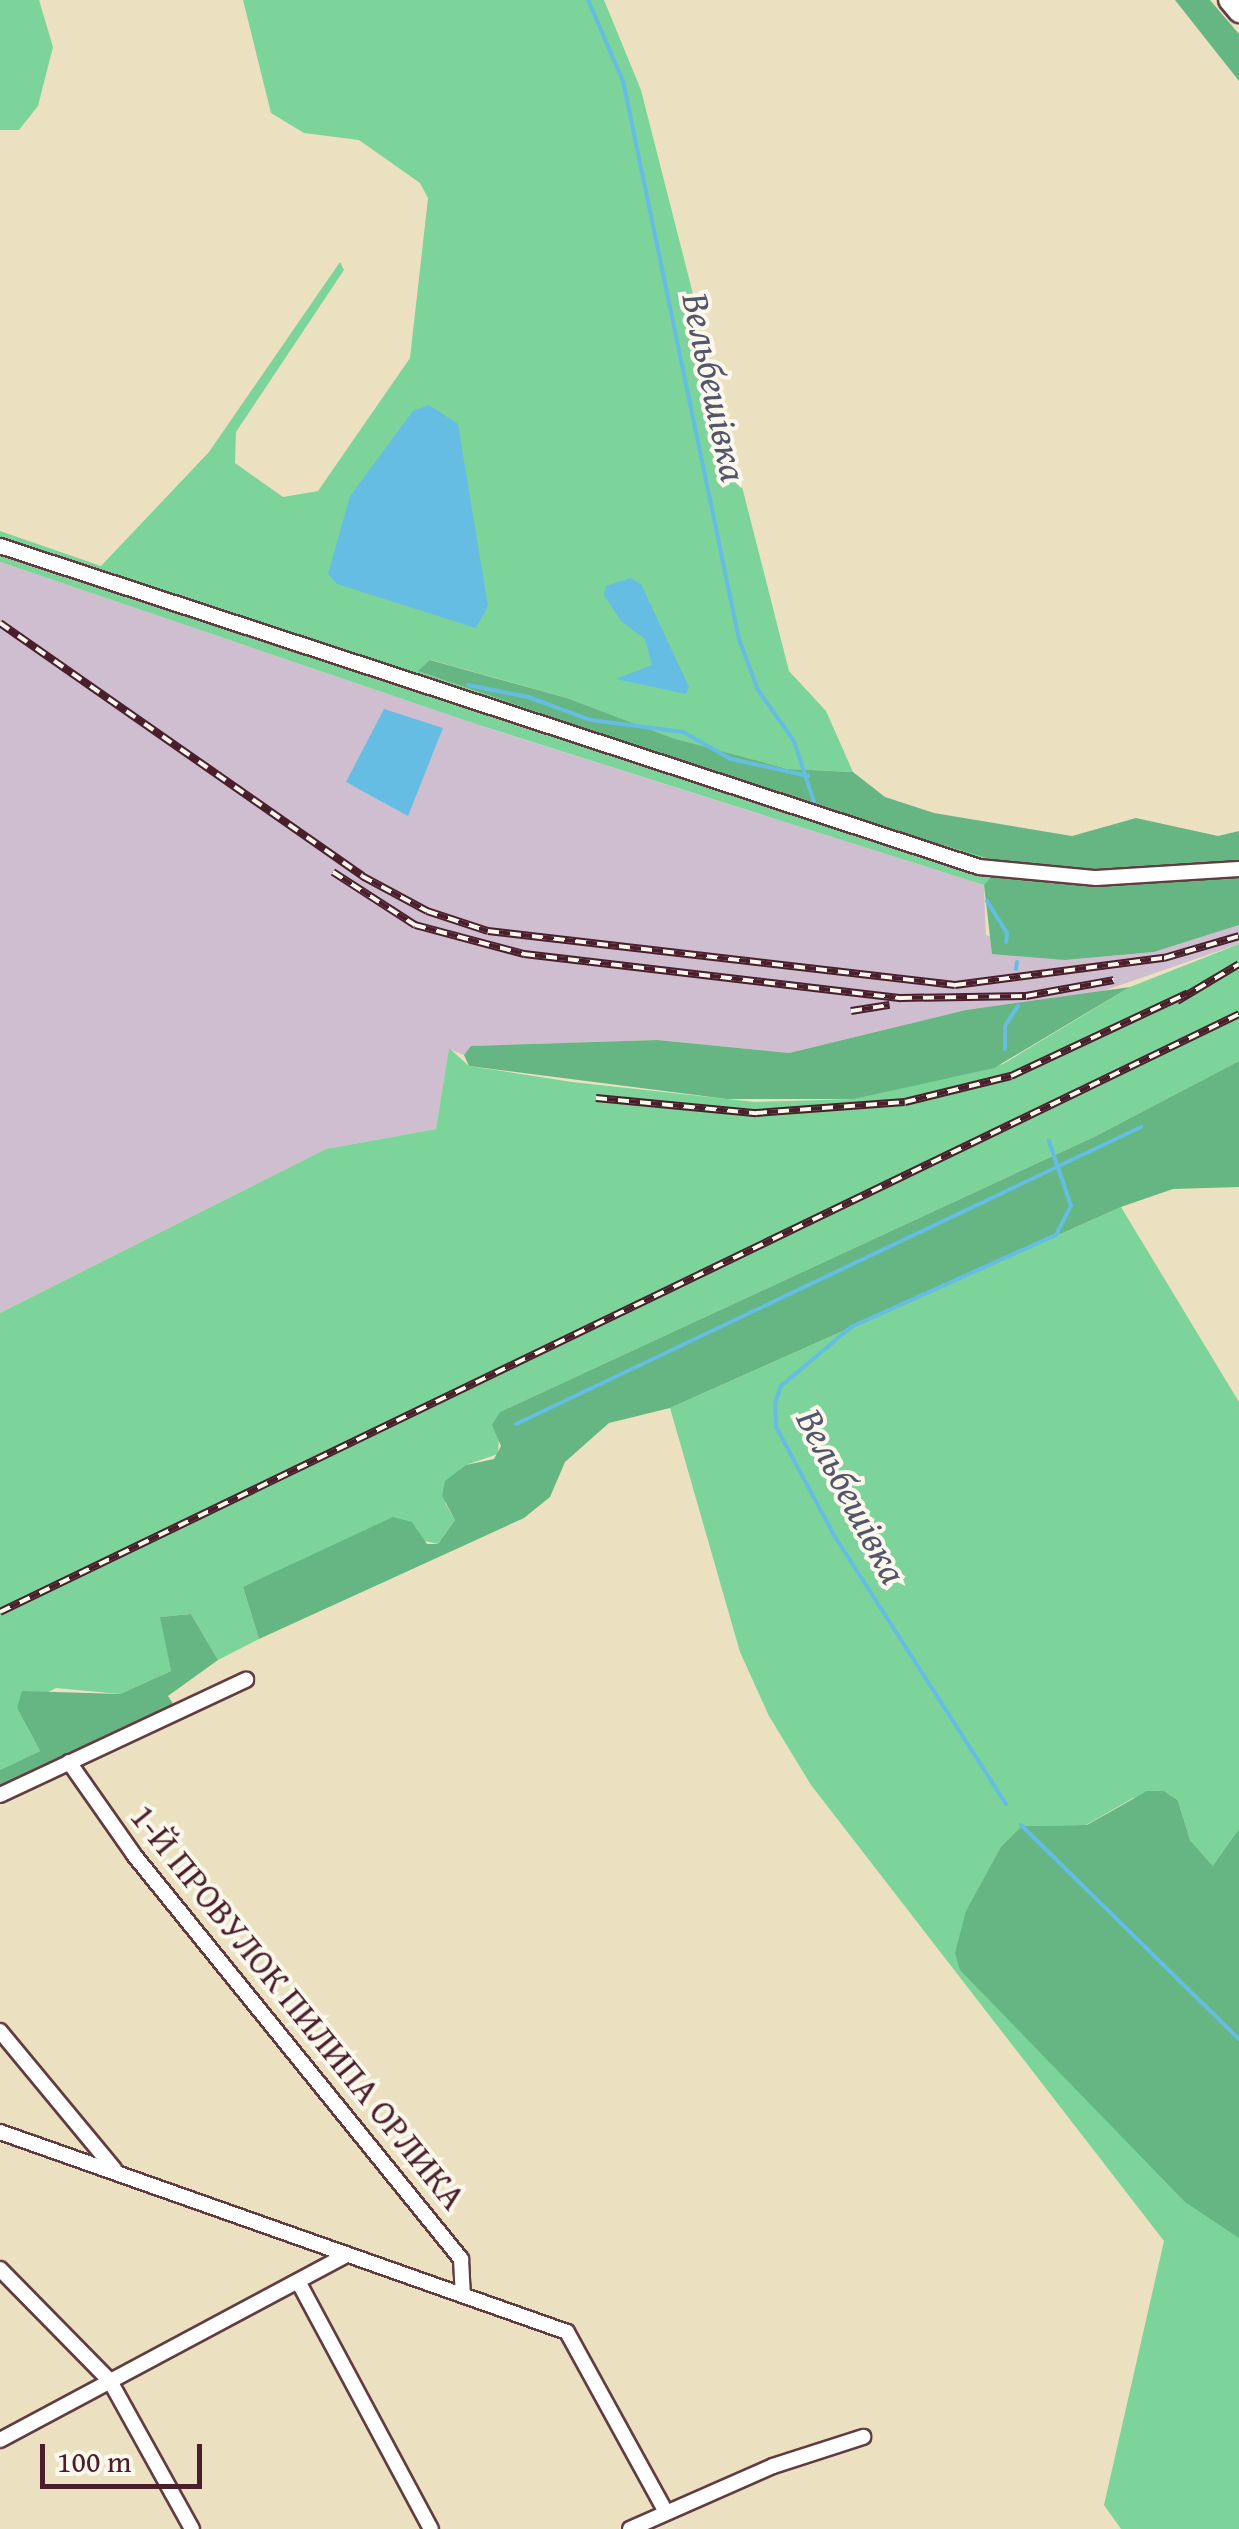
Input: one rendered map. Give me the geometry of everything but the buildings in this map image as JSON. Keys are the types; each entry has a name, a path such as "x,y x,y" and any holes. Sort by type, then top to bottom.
{"highway":[{"path":"1229,0 1239,12"}],"street":[{"path":"0,546 979,867 1096,878 1239,869"},
{"path":"0,1795 246,1680"},
{"name":"1-Й ПРОВУЛОК ПИЛИПА ОРЛИКА","path":"69,1762 134,1855 462,2259 463,2293"},
{"path":"0,2031 116,2172"},
{"path":"0,2132 346,2256 463,2293 572,2335 666,2512"},
{"path":"0,2440 346,2256"},
{"path":"0,2269 110,2381 192,2529"},
{"path":"299,2283 430,2529"},
{"path":"630,2529 862,2437"}],"shaded area":[{"path":"0,562 491,729 984,885 986,935 1065,960 1154,952 1239,925 1239,944 1083,998 966,1010 789,1053 657,1040 472,1046 464,1055 449,1049 436,1129 326,1149 0,1313"}],"green space":[{"path":"0,0 39,0 53,47 38,106 19,130 0,130"},
{"path":"243,0 604,0 641,90 789,671 826,711 853,772 788,769 671,738 567,698 431,660 419,671 837,815 1006,863 1004,872 984,885 479,725 0,562 0,531 101,566 209,452 340,262 344,270 236,432 235,463 283,497 318,491 410,358 428,198 420,183 359,140 304,133 271,113"},
{"path":"1175,0 1210,0 1239,34 1239,81"},
{"path":"430,660 567,698 672,738 788,769 853,772 885,797 934,813 1072,836 1136,818 1218,836 1239,831 1239,925 1154,952 1065,960 992,954 984,885 1005,863 837,815 418,671"},
{"path":"1239,944 1239,1061 1094,1137 500,1412 498,1454 466,1465 445,1503 455,1520 438,1544 421,1540 416,1527 243,1587 259,1639 218,1660 191,1614 161,1617 171,1671 120,1694 56,1688 17,1708 40,1751 0,1770 0,1313 326,1149 436,1129 449,1048 469,1066 572,1082 755,1102 854,1099 1003,1064 1130,987"},
{"path":"1130,987 994,1068 854,1099 727,1099 469,1066 464,1055 471,1046 657,1040 789,1053 966,1010"},
{"path":"1239,1061 1239,1187 1173,1189 1121,1207 670,1408 609,1423 565,1462 550,1497 524,1518 259,1639 243,1587 393,1517 412,1522 427,1544 438,1544 455,1520 442,1496 445,1481 466,1465 494,1459 501,1446 492,1425 500,1412 1094,1137"},
{"path":"1121,1207 1239,1402 1239,1829 1214,1867 1190,1840 1178,1801 1133,1798 1086,1825 1022,1826 1239,2179 1239,2529 1121,2529 1104,2505 1164,2241 811,1785 769,1716 740,1652 670,1408"},
{"path":"191,1614 218,1660 168,1696 178,1712 0,1795 0,1770 40,1751 17,1708 22,1691 120,1694 171,1671 160,1617"},
{"path":"1147,1791 1164,1791 1178,1801 1190,1840 1213,1866 1239,1829 1239,2238 1185,2202 960,1970 955,1953 966,1911 1001,1847 1022,1826 1087,1825"}],"water":[{"path":"429,405 458,424 488,606 476,628 337,584 328,574 350,496 413,411"},
{"path":"630,578 641,584 689,687 686,694 616,679 652,665 645,639 621,621 604,595 606,586"},
{"path":"384,709 443,728 408,816 346,782"}],"waterway":[{"name":"Вельбешівка","path":"588,0 623,81 739,639 758,690 794,741 816,808"},
{"name":"Вельбешівка","path":"468,685 528,697 591,720 683,732 731,759 808,776"},
{"name":"Вельбешівка","path":"987,901 1007,933 1006,942"},
{"name":"Вельбешівка","path":"1016,969 1017,962"},
{"name":"Вельбешівка","path":"1005,1049 1005,1026 1018,1006"},
{"path":"516,1424 1141,1127"},
{"name":"Вельбешівка","path":"1006,1804 834,1535 776,1427 775,1403 781,1386 851,1327 1056,1235 1071,1206 1049,1141"},
{"name":"Вельбешівка","path":"1021,1825 1239,2039"}],"railway":[{"path":"0,623 362,876 427,911 488,931 955,985 1164,958 1239,936"},
{"path":"333,872 415,925 524,954 901,998 1026,996 1114,980"},
{"path":"1177,1001 1239,964"},
{"path":"596,1098 756,1113 905,1102 1011,1076 1188,993"},
{"path":"851,1011 890,1005"},
{"path":"0,1612 1239,1014"}]}
